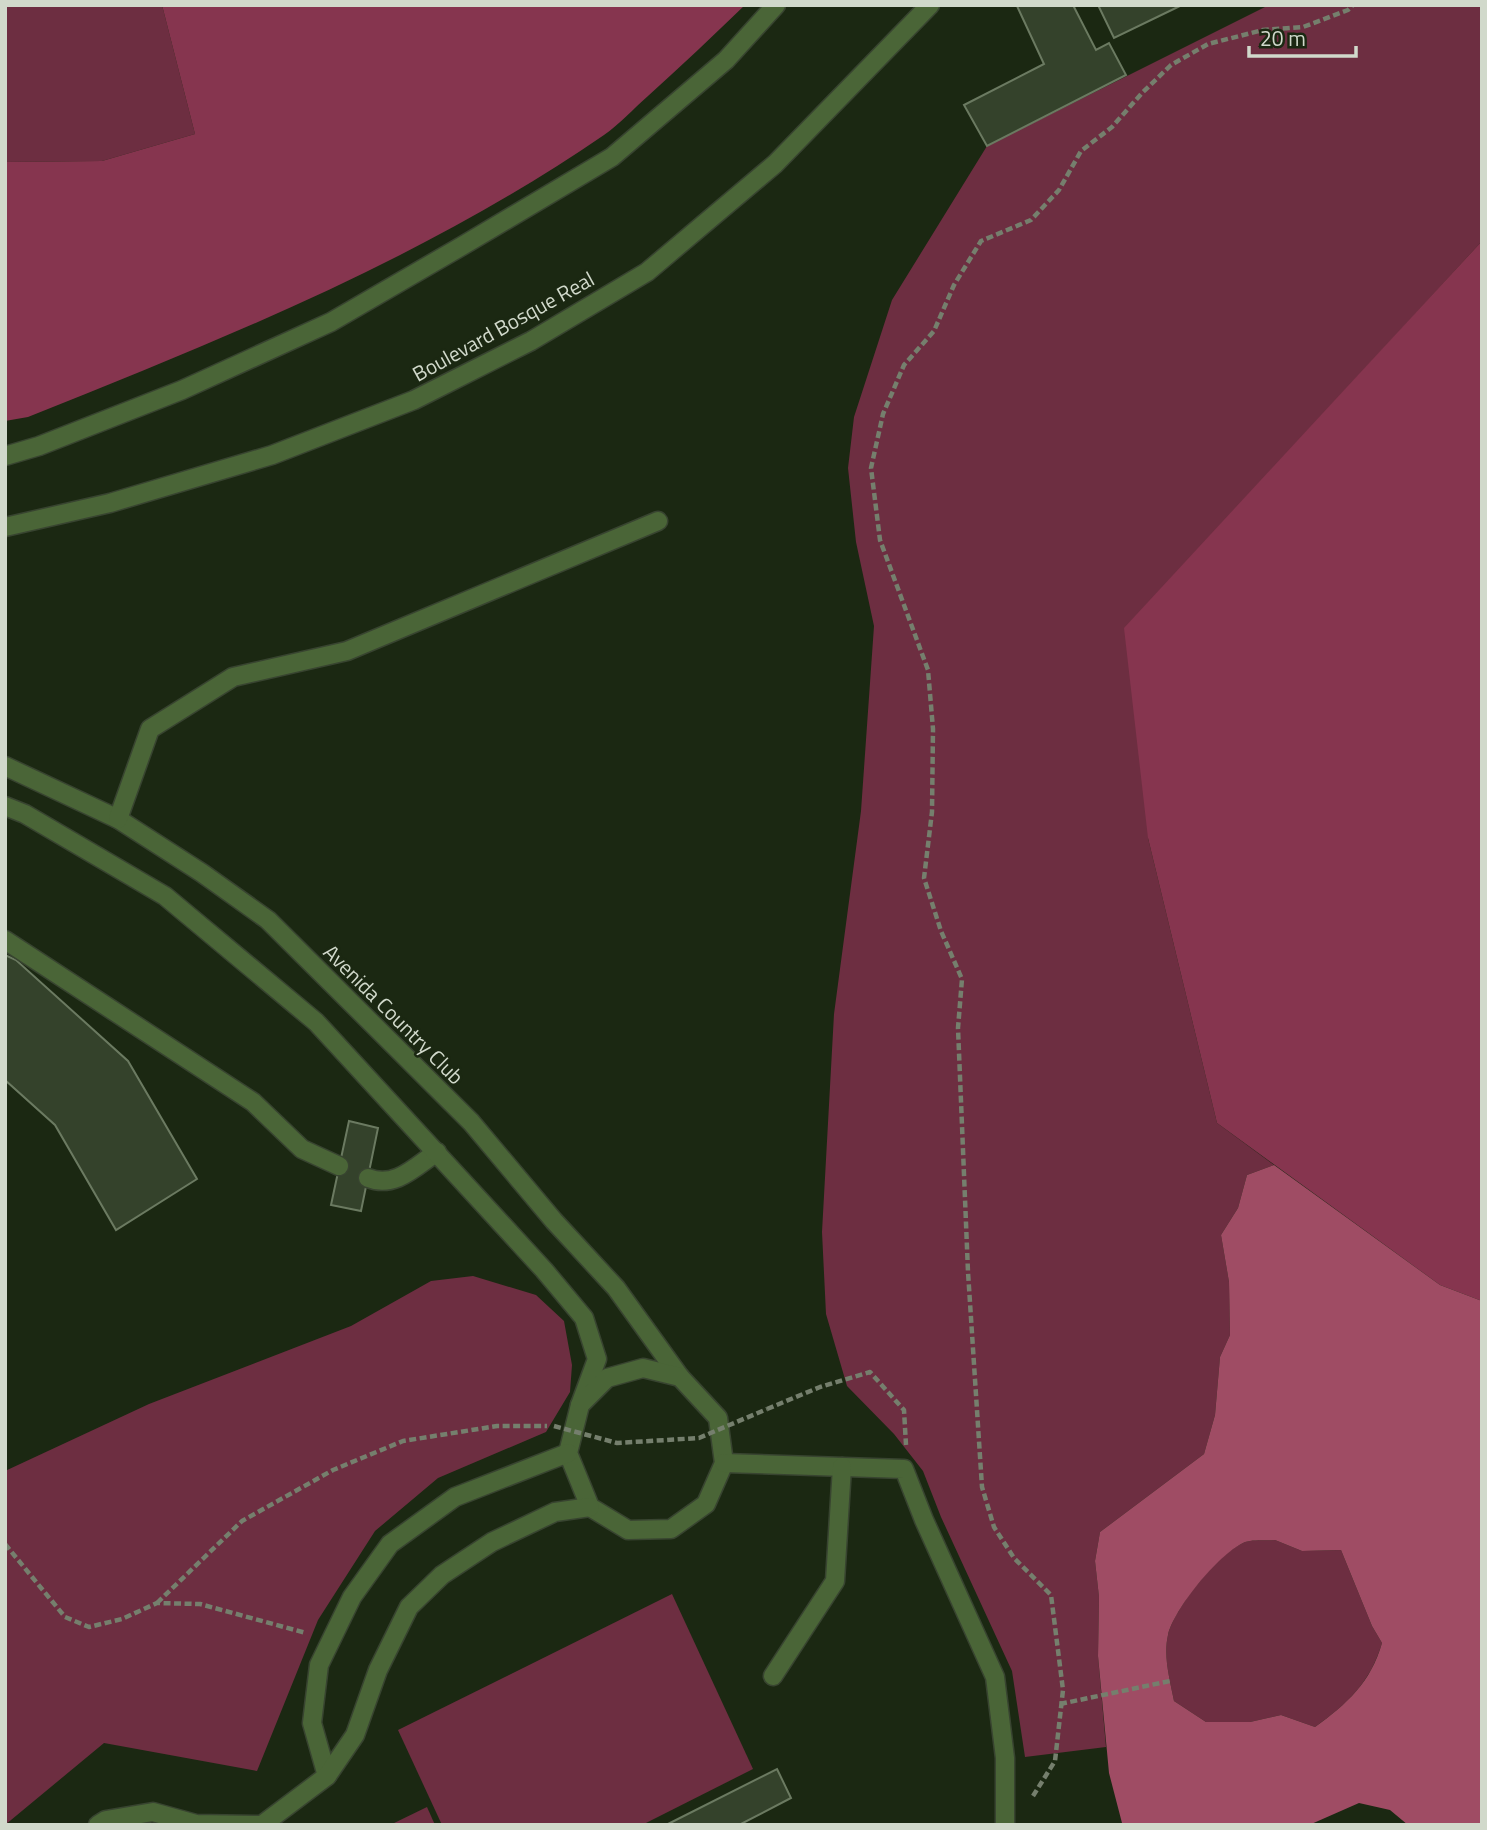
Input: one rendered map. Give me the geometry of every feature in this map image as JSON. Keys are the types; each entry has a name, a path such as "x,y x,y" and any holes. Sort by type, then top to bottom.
{"street":[{"path":"5,456 39,446 207,379 331,321 462,246 612,157 726,60 776,5"},
{"name":"Boulevard Bosque Real","path":"5,527 110,503 272,456 414,400 531,341 647,272 701,227 775,164 930,5"},
{"path":"118,820 150,729 233,677 347,651 658,521"},
{"name":"Avenida Country Club","path":"5,766 118,820 202,873 268,920 471,1122 554,1221 616,1288 680,1377"},
{"path":"5,806 24,814 165,896 316,1023 544,1269 584,1318 597,1359 580,1405 568,1453 590,1507 628,1530 671,1529 706,1504 724,1463 718,1418 680,1377 643,1368 631,1371 607,1378 580,1405"},
{"path":"5,940 253,1102 302,1149 339,1166"},
{"path":"368,1178 397,1180 437,1152"},
{"path":"327,1776 312,1723 319,1665 352,1597 390,1544 455,1497 568,1453"},
{"path":"724,1463 904,1469 924,1520 995,1677 1005,1758 1004,1825"},
{"path":"773,1676 835,1581 842,1468"},
{"path":"98,1825 106,1820 153,1812 196,1824 262,1825 327,1776 355,1735 377,1670 409,1607 442,1575 492,1542 555,1512 590,1507"}],"path":[{"path":"1031,1799 1055,1761 1063,1690 1051,1595 1014,1558 994,1527 982,1488 968,1272 960,1082 958,1028 962,979 941,931 924,878 932,811 933,729 928,670 880,540 871,468 883,414 904,365 934,331 954,285 981,241 1031,220 1059,190 1081,151 1112,127 1171,65 1208,44 1263,30 1303,27 1348,10 1353,5"},
{"path":"5,1544 65,1617 89,1626 122,1619 157,1603 242,1521 333,1470 403,1441 496,1426 554,1426 617,1443 699,1438 820,1387 870,1372 904,1409 907,1449"},
{"path":"157,1603 200,1604 318,1637"},
{"path":"1062,1704 1170,1681"}],"shaded area":[{"path":"5,5 162,5 195,134 102,161 5,162"},
{"path":"162,5 745,5 610,131 467,220 324,292 251,325 28,417 5,421 5,162 102,161 195,134"},
{"path":"1269,5 1482,5 1482,241 1314,424 1148,838 1217,1123 1274,1165 1247,1175 1238,1208 1221,1235 1229,1282 1230,1335 1220,1357 1215,1415 1204,1454 1100,1532 1095,1561 1099,1597 1098,1656 1106,1747 1025,1757 1012,1671 941,1517 923,1471 894,1434 847,1386 826,1314 822,1232 834,1014 861,811 874,626 856,542 848,468 854,417 892,300 987,146"},
{"path":"1482,241 1482,1301 1440,1285 1217,1123 1148,838 1124,628"},
{"path":"1274,1165 1440,1285 1482,1301 1482,1825 1408,1825 1390,1810 1359,1803 1309,1825 1122,1823 1109,1773 1098,1656 1099,1597 1095,1561 1100,1532 1204,1454 1215,1415 1220,1357 1230,1335 1229,1282 1221,1235 1238,1208 1247,1175","holes":["1275,1540 1302,1551 1341,1550 1372,1626 1382,1643 1371,1669 1356,1691 1315,1727 1281,1715 1250,1722 1206,1722 1174,1701 1167,1660 1168,1635 1179,1611 1198,1584 1233,1549 1246,1542"]},
{"path":"473,1276 536,1295 564,1321 572,1365 570,1392 546,1432 438,1478 375,1531 318,1620 257,1771 104,1743 5,1825 5,1471 149,1404 351,1326 431,1281"},
{"path":"1275,1540 1302,1551 1341,1550 1372,1626 1382,1643 1377,1657 1356,1691 1315,1727 1281,1715 1250,1722 1206,1722 1174,1701 1166,1651 1172,1624 1198,1583 1233,1549 1246,1542"},
{"path":"672,1594 753,1769 642,1825 442,1825 398,1730"},
{"path":"427,1807 435,1825 390,1825"}],"building":[{"path":"1073,5 1096,50 1109,43 1126,75 987,146 964,105 1044,64 1017,6"},
{"path":"1098,5 1182,5 1114,38"},
{"path":"5,955 16,960 128,1061 197,1179 116,1230 55,1125 5,1080"},
{"path":"349,1121 378,1128 361,1211 331,1205"},
{"path":"777,1769 791,1798 739,1825 666,1825"}]}
